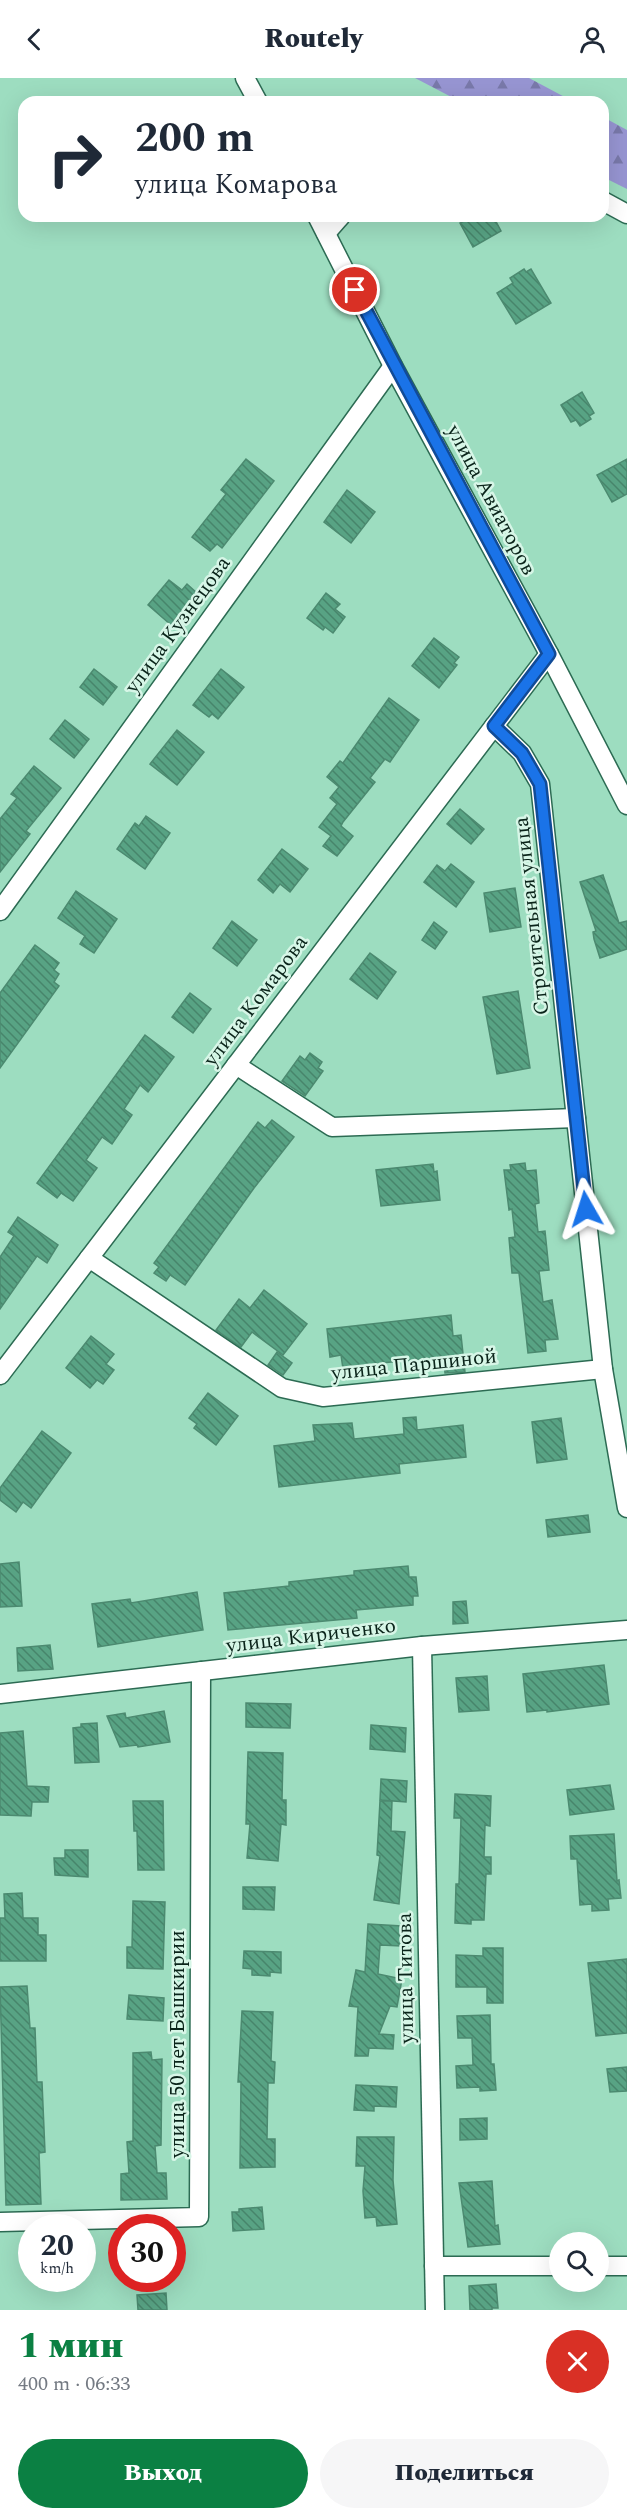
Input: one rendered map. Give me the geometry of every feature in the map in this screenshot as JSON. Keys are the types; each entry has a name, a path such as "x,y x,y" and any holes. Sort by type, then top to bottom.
{"street":[{"path":"245,78 255,96"},
{"path":"609,204 627,214"},
{"name":"улица Авиаторов","path":"320,222 393,366 549,654 627,805"},
{"path":"326,233 335,222"},
{"name":"улица Кузнецова","path":"0,910 393,366"},
{"name":"улица Комарова","path":"0,1375 549,654"},
{"name":"Строительная улица","path":"494,726 522,753 540,784 603,1369 627,1508"},
{"path":"236,1065 332,1127 576,1118"},
{"name":"улица Паршиной","path":"89,1258 282,1388 323,1397 603,1369"},
{"name":"улица Кириченко","path":"0,1695 422,1646 627,1630"},
{"name":"улица Титова","path":"422,1646 435,2310"},
{"name":"улица 50 лет Башкирии","path":"0,2222 199,2217 201,1671"},
{"path":"434,2266 549,2266"},
{"path":"609,2266 627,2266"}],"green space":[{"path":"415,78 529,78 563,96 450,96"},
{"path":"609,120 627,130 627,189 609,180"}],"building":[{"path":"496,222 501,231 473,247 460,223"},
{"path":"524,269 526,272 531,269 551,303 516,324 497,293 513,283 510,278"},
{"path":"582,392 594,413 589,416 591,419 580,426 576,420 571,422 561,405"},
{"path":"246,459 274,481 222,548 217,544 210,551 192,537 226,494 221,490"},
{"path":"627,459 627,494 612,502 597,475"},
{"path":"347,490 375,512 351,543 324,522"},
{"path":"169,580 182,590 187,584 197,593 171,625 148,605"},
{"path":"326,593 340,604 335,609 345,617 333,633 325,627 323,630 307,618"},
{"path":"434,638 459,657 454,663 457,665 439,688 412,666"},
{"path":"94,669 117,687 103,705 80,687"},
{"path":"221,669 244,687 218,719 212,714 209,717 193,705"},
{"path":"389,698 419,720 390,762 385,759 370,778 375,782 343,822 341,826 353,836 337,856 323,846 331,836 319,827 337,804 330,798 339,787 327,777 340,761 343,763"},
{"path":"65,720 89,739 74,758 50,739"},
{"path":"177,730 204,752 177,785 150,764"},
{"path":"34,766 61,788 26,831 30,834 0,872 0,819 17,798 11,794"},
{"path":"460,809 484,829 471,844 447,824"},
{"path":"146,816 170,833 145,869 117,849 135,823 139,826"},
{"path":"282,849 308,869 290,892 280,884 273,893 258,880"},
{"path":"451,864 474,882 456,907 424,882 437,865 445,871"},
{"path":"603,875 619,923 627,921 627,949 600,958 594,939 593,932 596,931 580,882"},
{"path":"515,888 521,927 490,932 484,893"},
{"path":"76,891 117,919 94,953 80,944 85,936 58,918"},
{"path":"232,921 257,940 237,966 213,948"},
{"path":"434,922 447,932 435,949 422,940"},
{"path":"35,945 59,963 54,970 59,974 54,982 59,986 0,1068 0,993"},
{"path":"370,953 396,972 377,999 350,979"},
{"path":"518,991 530,1068 497,1074 483,997"},
{"path":"190,993 211,1009 193,1033 172,1017"},
{"path":"145,1035 174,1057 148,1092 140,1085 124,1109 132,1115 112,1144 102,1137 86,1160 97,1168 73,1201 61,1193 57,1198 37,1183"},
{"path":"310,1053 322,1062 318,1068 323,1071 305,1096 282,1081 300,1056 305,1060"},
{"path":"272,1120 294,1137 254,1188 185,1285 170,1275 166,1281 154,1273 159,1267 154,1263 258,1122 265,1128"},
{"path":"525,1163 526,1171 536,1170 539,1203 535,1204 538,1232 545,1231 549,1270 539,1271 543,1302 552,1300 558,1339 545,1340 546,1351 528,1353 519,1273 512,1273 509,1238 515,1237 504,1170 511,1170 510,1165"},
{"path":"433,1164 434,1172 437,1171 440,1200 381,1206 376,1170"},
{"path":"18,1217 58,1245 47,1263 37,1256 0,1309 0,1257 14,1236 8,1232"},
{"path":"264,1290 307,1324 283,1355 252,1332 241,1347 216,1330 239,1299 250,1308"},
{"path":"451,1315 453,1336 461,1335 465,1372 445,1373 444,1357 343,1369 341,1355 330,1357 327,1329"},
{"path":"91,1336 114,1354 106,1364 114,1370 103,1384 97,1380 90,1388 66,1368"},
{"path":"277,1352 292,1363 283,1375 268,1365"},
{"path":"208,1393 238,1416 216,1445 194,1428 197,1424 189,1418"},
{"path":"416,1417 417,1430 463,1425 466,1457 399,1464 400,1473 279,1487 274,1446 315,1441 313,1425 352,1423 354,1439 404,1434 403,1418"},
{"path":"561,1418 567,1459 537,1463 532,1422"},
{"path":"42,1431 71,1453 31,1508 23,1502 16,1512 0,1500 0,1488"},
{"path":"588,1515 590,1532 548,1537 546,1520"},
{"path":"19,1562 22,1606 0,1607 0,1564"},
{"path":"408,1566 409,1577 416,1577 418,1596 413,1596 413,1605 356,1610 357,1618 228,1630 224,1593 289,1586 289,1582 354,1575 354,1571"},
{"path":"197,1592 203,1630 98,1647 92,1604 130,1599 131,1603"},
{"path":"466,1601 468,1623 453,1624 453,1602"},
{"path":"50,1645 53,1669 18,1671 17,1648"},
{"path":"604,1665 609,1704 547,1712 547,1710 527,1712 523,1674"},
{"path":"487,1676 489,1710 459,1712 456,1678"},
{"path":"246,1703 291,1704 290,1728 246,1727"},
{"path":"164,1711 170,1742 138,1747 137,1745 120,1747 107,1716 125,1713 126,1718"},
{"path":"97,1723 99,1762 75,1763 73,1728 81,1727 81,1724"},
{"path":"371,1725 406,1728 405,1752 370,1749"},
{"path":"23,1731 27,1786 49,1787 48,1802 32,1802 31,1816 0,1815 0,1733"},
{"path":"248,1752 283,1753 282,1800 286,1800 286,1825 281,1824 278,1861 247,1858 250,1824 246,1824"},
{"path":"381,1779 407,1781 406,1802 380,1800"},
{"path":"610,1785 614,1809 570,1815 567,1790"},
{"path":"455,1794 491,1796 490,1826 485,1825 484,1857 491,1857 491,1874 486,1874 484,1920 471,1920 471,1924 455,1923 461,1818 454,1818"},
{"path":"133,1801 163,1801 164,1870 138,1870 137,1831 134,1831"},
{"path":"380,1801 392,1801 391,1831 405,1832 399,1904 374,1900 380,1856 377,1855"},
{"path":"614,1834 617,1881 619,1880 621,1898 608,1899 609,1910 592,1911 592,1904 580,1905 577,1859 571,1859 570,1836"},
{"path":"65,1850 88,1850 88,1877 55,1875 54,1858 65,1858"},
{"path":"243,1887 275,1887 274,1910 243,1909"},
{"path":"22,1893 23,1918 38,1918 38,1935 46,1935 46,1961 0,1961 0,1918 5,1918 4,1894"},
{"path":"133,1901 165,1902 163,1969 127,1968 127,1947 132,1947"},
{"path":"368,1924 402,1926 401,1946 380,1945 378,1974 402,1979 397,2007 390,2006 379,2034 394,2035 393,2049 369,2048 368,2056 355,2056 358,2007 349,2006 356,1970 365,1972"},
{"path":"483,1948 503,1948 503,2003 487,2003 487,1987 456,1987 456,1955 483,1956"},
{"path":"244,1951 281,1952 281,1973 270,1972 270,1976 252,1975 252,1969 243,1968"},
{"path":"627,1959 627,2033 596,2036 588,1963"},
{"path":"27,1986 30,2028 35,2028 37,2082 42,2082 45,2152 39,2153 41,2204 6,2205 0,1987"},
{"path":"129,1995 164,1998 163,2021 127,2019"},
{"path":"242,2011 273,2012 271,2061 275,2062 274,2083 268,2083 267,2139 275,2139 275,2167 240,2168 241,2082 238,2082"},
{"path":"490,2015 491,2064 494,2064 496,2090 480,2091 480,2087 457,2088 456,2066 473,2065 472,2038 458,2038 457,2016"},
{"path":"151,2052 152,2060 162,2059 161,2145 155,2146 157,2173 166,2173 167,2199 121,2200 121,2174 129,2173 127,2142 133,2141 133,2053"},
{"path":"627,2067 627,2091 610,2092 607,2069"},
{"path":"356,2085 397,2087 396,2107 374,2106 374,2111 354,2110"},
{"path":"487,2118 487,2139 460,2140 460,2119"},
{"path":"357,2137 394,2137 393,2180 397,2224 377,2226 376,2217 365,2218 363,2191 365,2166 356,2166"},
{"path":"492,2181 495,2226 498,2225 500,2244 468,2247 459,2183"},
{"path":"262,2207 264,2229 233,2231 232,2212 239,2212 239,2209"},
{"path":"496,2284 498,2308 470,2310 469,2286"},
{"path":"166,2293 167,2310 138,2310 137,2295"}],"route":[{"path":"355,290 393,366 549,654 494,726 522,753 540,784 586,1209"}]}
